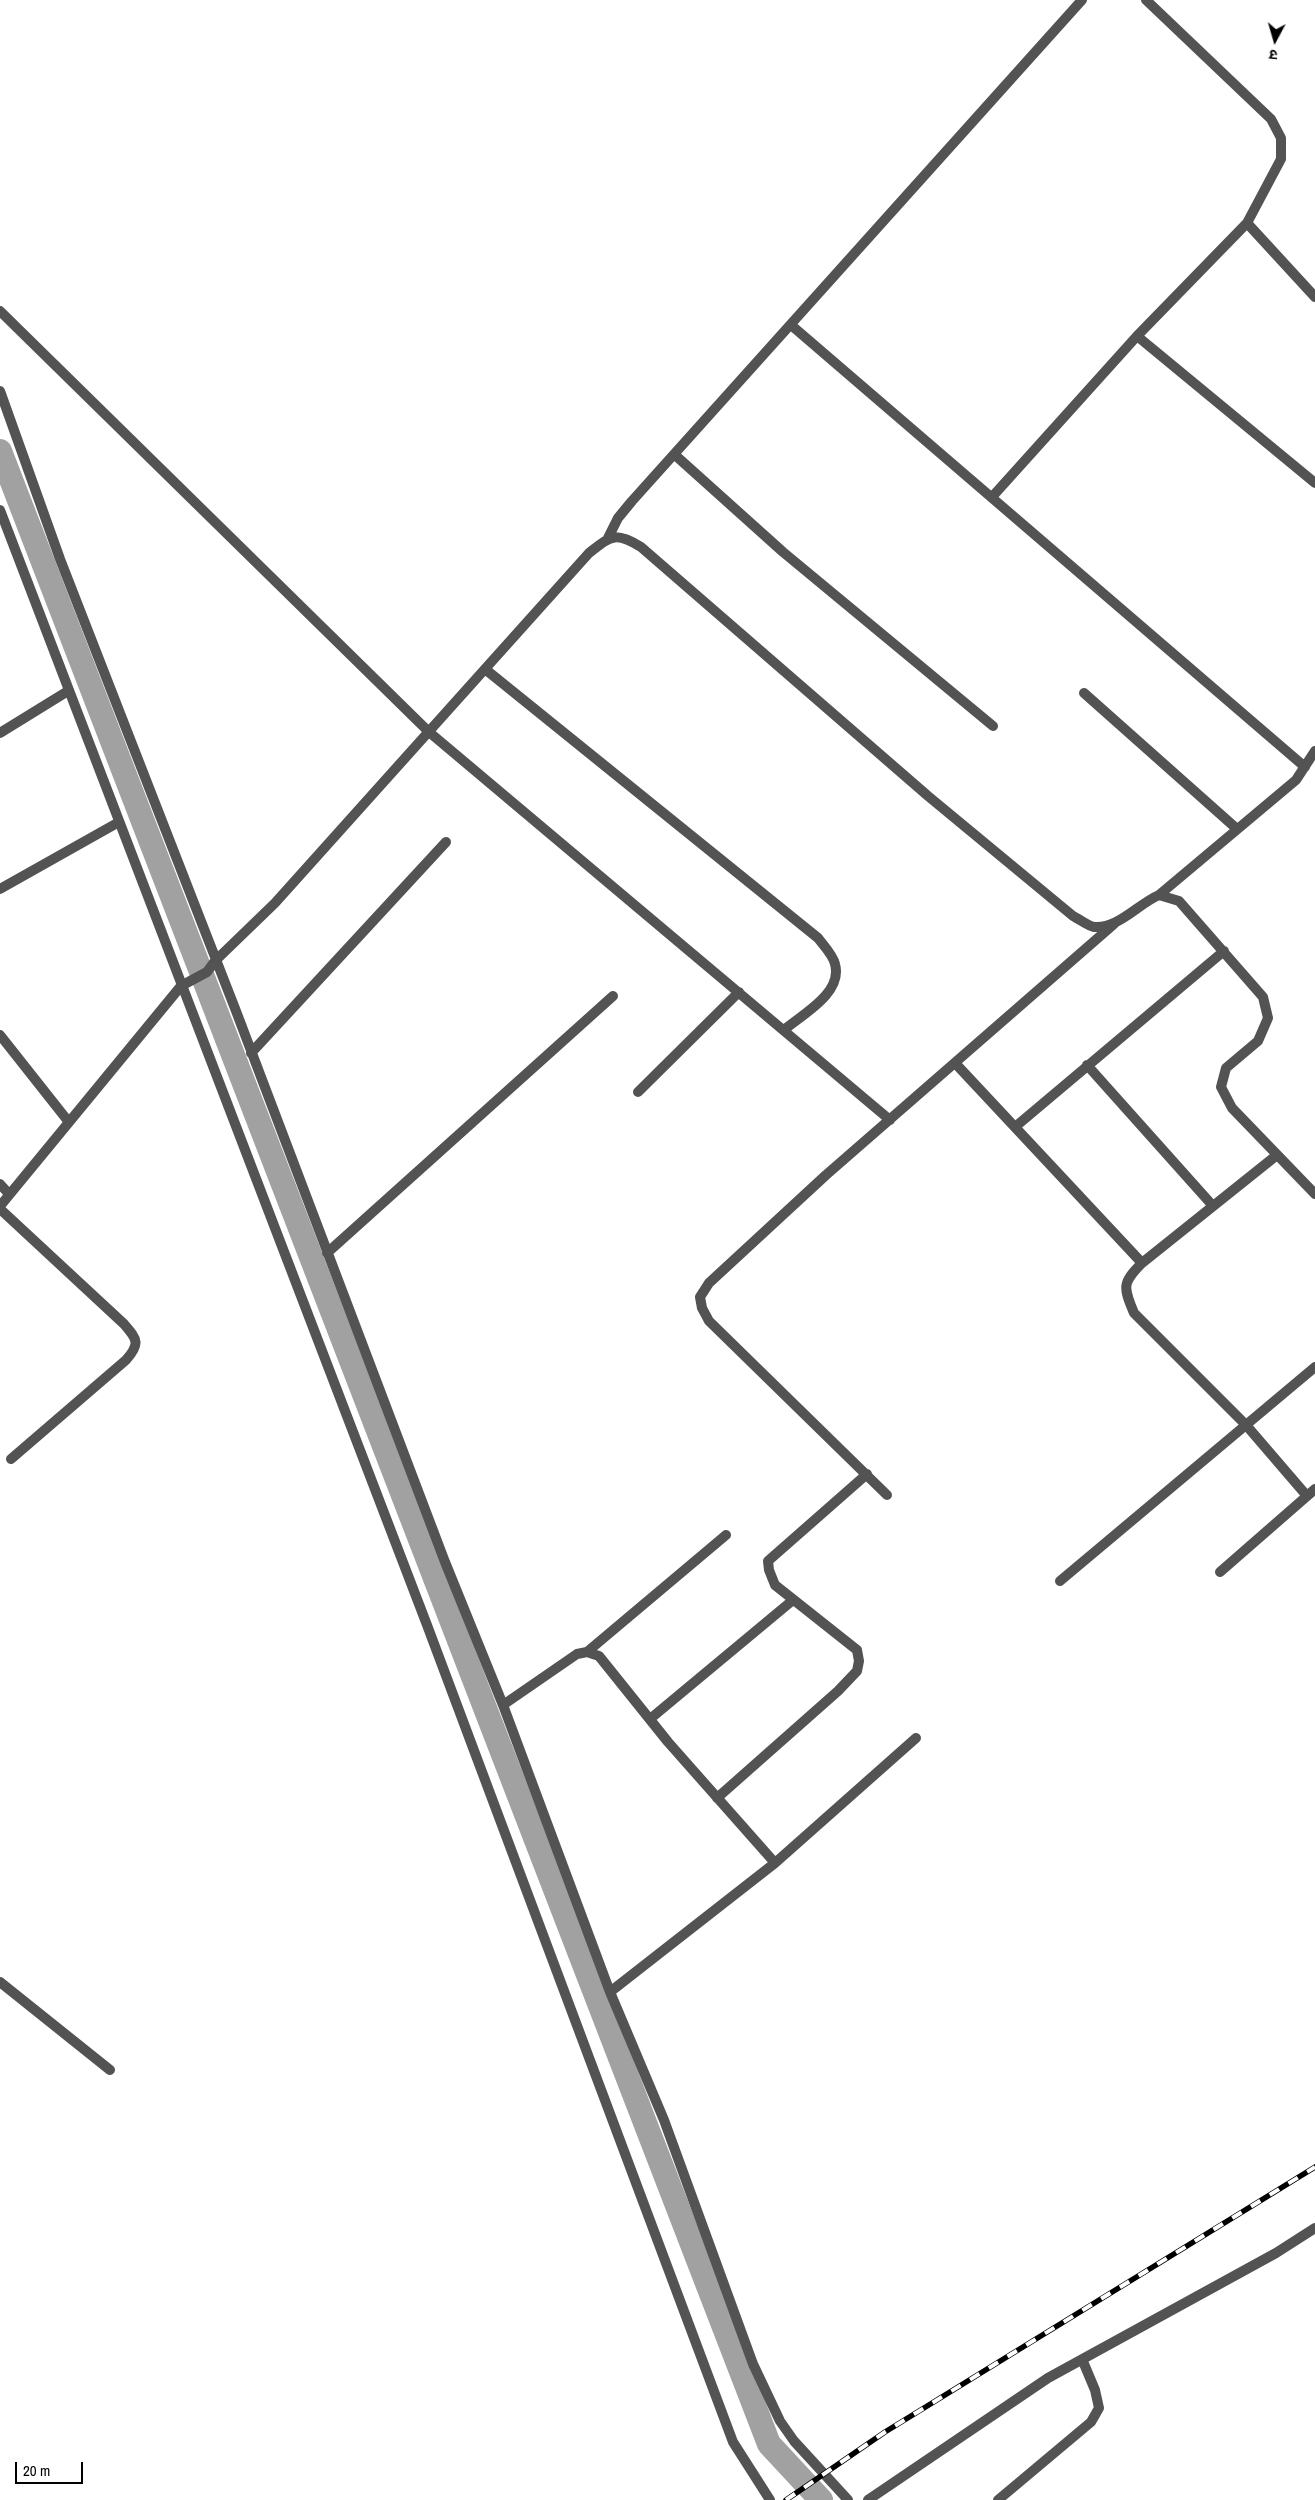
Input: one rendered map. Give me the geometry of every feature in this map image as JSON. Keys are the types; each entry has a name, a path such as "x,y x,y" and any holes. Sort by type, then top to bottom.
{"street":[{"path":"0,1206 68,1121 186,984 207,972 276,903 589,553 608,538 623,513 1082,0"},
{"path":"992,497 1137,336 1247,223 1281,159 1281,138 1271,119 1146,0"},
{"path":"1247,223 1315,297"},
{"path":"0,310 263,566 429,732 890,1120"},
{"path":"791,325 1304,767"},
{"path":"1137,336 1315,483"},
{"path":"0,391 60,559 215,962 252,1053 458,1595 503,1705 610,1992 664,2120 757,2372 780,2421 794,2441 848,2500"},
{"path":"675,455 783,552 993,726"},
{"path":"0,510 118,822 186,984 733,2442 770,2500"},
{"path":"608,538 616,536 628,538 641,547 928,796 1074,916 1093,927 1114,924"},
{"path":"485,669 818,938 835,962 837,978 826,995 784,1030"},
{"path":"0,733 68,691"},
{"path":"1084,693 1238,829"},
{"path":"887,1495 709,1321 702,1308 700,1296 716,1276 890,1120 1114,924 1144,901 1159,895 1296,780 1315,751"},
{"path":"0,889 118,822"},
{"path":"252,1053 446,842"},
{"path":"1159,895 1179,901 1224,950 1263,997 1268,1018 1258,1041 1226,1068 1221,1087 1232,1108 1315,1194"},
{"path":"1014,1127 1224,950"},
{"path":"638,1092 739,992"},
{"path":"327,1253 613,996"},
{"path":"0,1035 68,1121"},
{"path":"955,1063 1142,1263"},
{"path":"1087,1066 1213,1206"},
{"path":"1220,1572 1311,1493 1134,1312 1126,1294 1128,1277 1142,1263 1277,1155"},
{"path":"0,1184 9,1194"},
{"path":"0,1209 124,1324 135,1336 136,1343 134,1350 126,1360 11,1459"},
{"path":"1060,1581 1315,1367"},
{"path":"717,1798 838,1691 857,1671 859,1661 857,1650 775,1586 768,1561 867,1474"},
{"path":"503,1705 561,1664 577,1654 587,1652 726,1535"},
{"path":"650,1719 793,1600"},
{"path":"587,1652 599,1656 717,1798 775,1863"},
{"path":"610,1992 775,1863 916,1738"},
{"path":"0,1982 110,2070"},
{"path":"868,2500 1048,2378 1276,2253 1315,2228"},
{"path":"998,2500 1091,2422 1099,2408 1095,2390 1082,2359"}],"waterway":[{"path":"0,451 769,2444 821,2500"}],"railway":[{"path":"786,2500 885,2432 1315,2167"}]}
